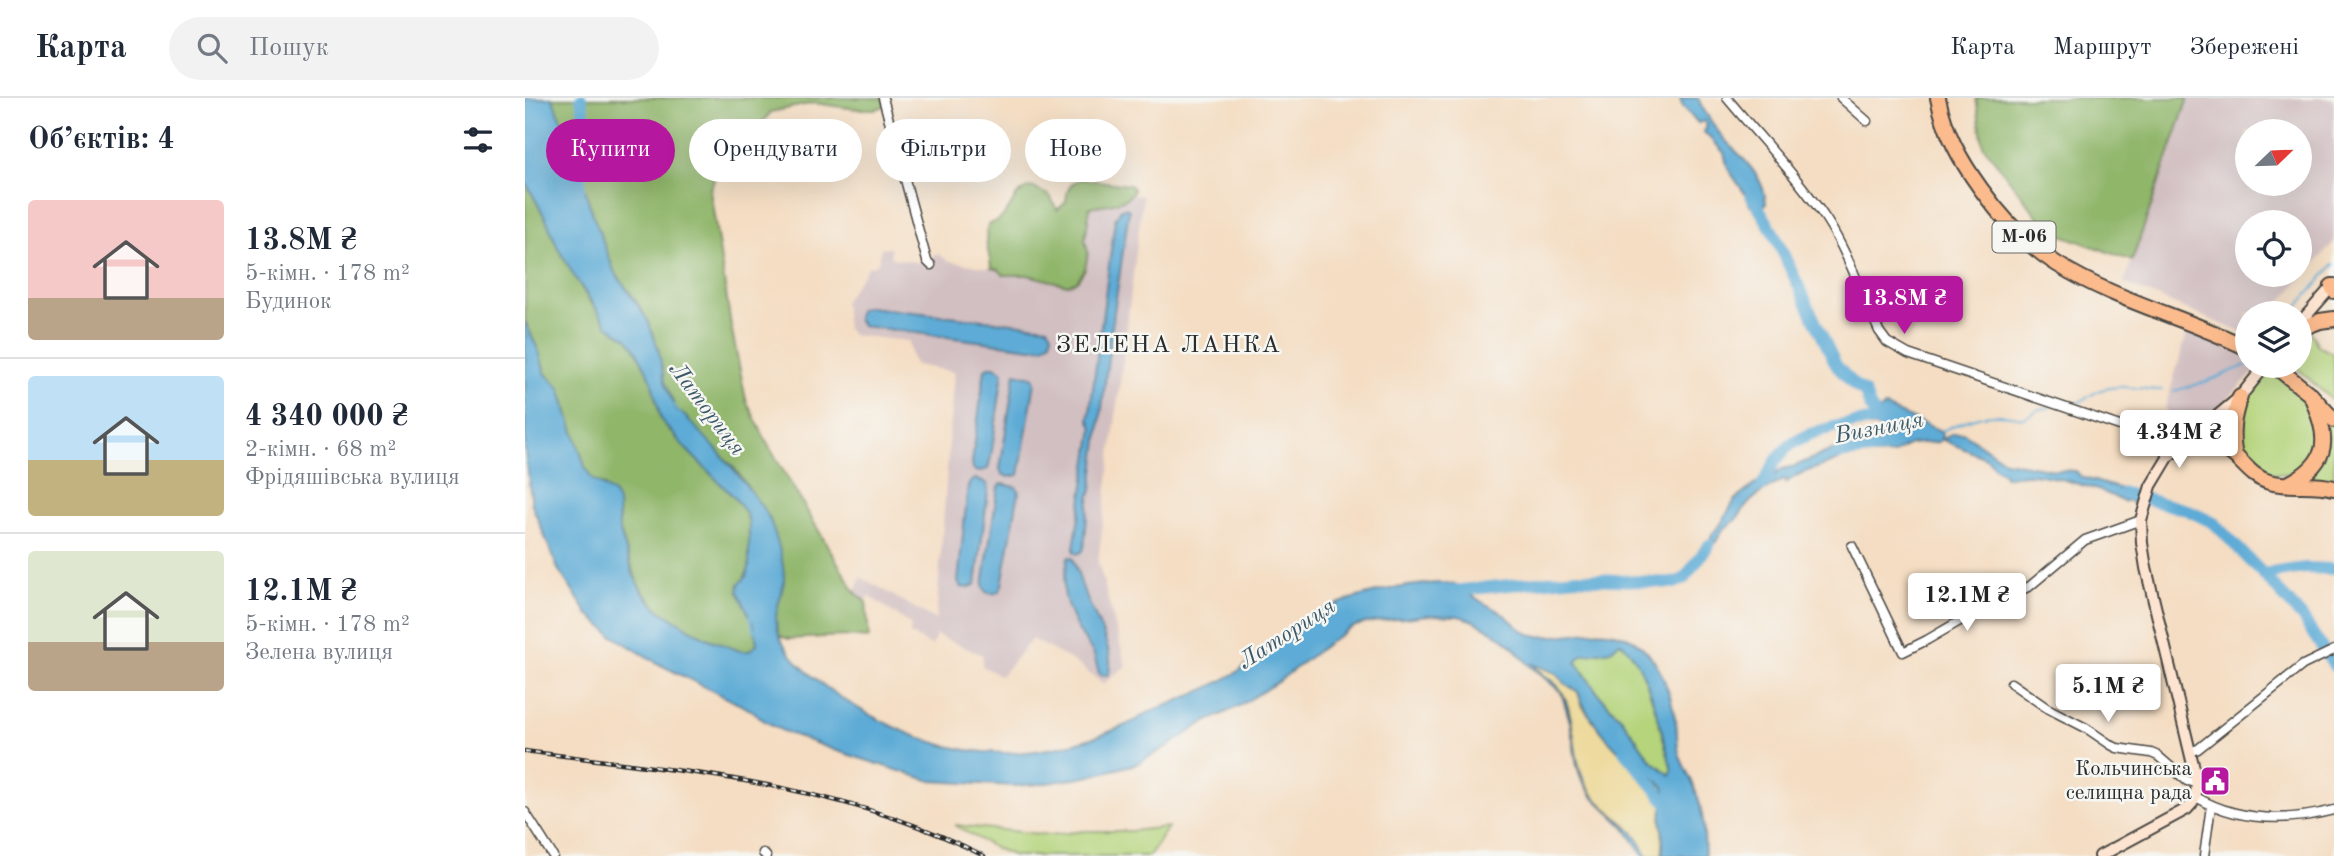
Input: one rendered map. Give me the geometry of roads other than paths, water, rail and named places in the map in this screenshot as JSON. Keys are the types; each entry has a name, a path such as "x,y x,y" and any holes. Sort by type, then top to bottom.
{"highway":[{"name":"М-06","path":"1938,98 1947,132 1960,159 1987,197 2023,236 2055,262 2088,282 2235,342"},
{"path":"2312,323 2334,318"},
{"path":"2291,378 2329,410 2334,421"},
{"path":"2286,485 2313,468 2322,449 2321,420 2311,395"},
{"path":"2235,456 2232,442 2233,418 2240,397"},
{"path":"2190,440 2221,447 2235,456 2253,475 2270,482 2334,488"}],"main road":[{"path":"2312,311 2333,287"},
{"path":"2099,856 2187,809 2196,797 2190,752 2146,568 2141,520 2151,486 2169,456 2240,397 2255,378"}],"street":[{"path":"883,98 927,261 931,265"},
{"path":"1727,98 1825,218 1842,248 1879,331 1887,342 1908,354 2152,438 2169,456"},
{"path":"1841,98 1867,121"},
{"path":"1852,546 1903,652 2030,586 2085,540 2141,520"},
{"path":"2190,752 2198,749 2303,665 2333,651"},
{"path":"2011,683 2047,708 2086,727 2111,745 2154,754 2187,781 2196,782"},
{"path":"2196,797 2211,806 2240,816 2282,819 2334,810"},
{"path":"2204,856 2211,806"},
{"path":"525,812 553,856"}],"water":[{"path":"525,98 552,98 561,119 546,119 546,182 583,182 614,271 647,319 676,411 685,416 728,462 769,519 780,550 784,572 784,584 776,616 782,641 795,660 815,678 862,711 910,734 955,748 1005,753 1053,748 1102,735 1217,683 1237,672 1319,613 1346,601 1409,586 1452,584 1501,613 1529,634 1548,637 1611,632 1634,641 1644,649 1660,671 1670,697 1679,752 1701,807 1705,856 1662,856 1661,816 1664,787 1607,739 1586,710 1578,692 1564,683 1556,673 1533,664 1561,689 1585,783 1596,798 1637,837 1647,856 1644,856 1624,827 1592,796 1581,778 1561,692 1498,635 1472,620 1458,616 1428,615 1365,623 1350,628 1279,681 1136,764 1086,777 1014,786 931,781 834,750 783,731 753,711 659,664 613,636 588,614 558,569 532,505 525,452 525,321 545,373 560,388 585,467 592,479 613,493 618,502 619,528 633,574 642,592 660,611 706,638 740,651 749,651 757,644 754,625 738,591 739,584 746,577 749,568 749,523 746,513 734,497 661,420 651,379 635,348 627,338 608,326 574,276 525,181","holes":["1620,642 1639,666 1653,701 1672,770 1670,775 1651,760 1576,662 1582,655 1611,650"]},
{"path":"1680,98 1698,98 1716,129 1758,179 1766,204 1759,208 1750,205 1728,168 1724,153 1704,132 1707,126 1704,121 1698,123 1682,105"},
{"path":"1121,209 1129,210 1084,548 1077,554 1074,548 1093,428 1089,419 1115,219"},
{"path":"868,307 1048,327 1052,333 1051,341 1044,347 1031,348 863,326 857,320 859,310"},
{"path":"989,367 1003,372 988,469 977,472 972,463 985,369"},
{"path":"1015,373 1033,377 1035,382 1019,475 1008,477 1002,474 1000,469"},
{"path":"1885,407 1941,431 1942,437 1939,442 1910,444 1893,454 1872,455 1871,443 1882,440 1887,432 1868,427 1866,418"},
{"path":"1964,433 2005,461 2076,471 2081,477 2141,495 2138,504 2128,500 2123,502 2091,488 2049,477 2027,474 2005,477 1988,459 1943,440 1951,434"},
{"path":"1846,448 1851,452 1844,457 1802,473 1786,483 1786,479 1760,494 1724,528 1709,553 1695,560 1701,547 1710,541 1735,500 1762,479 1771,478 1782,469 1832,450"},
{"path":"975,479 987,484 988,491 976,584 961,587 958,582 968,486"},
{"path":"1002,484 1016,487 1019,491 1002,585 999,592 992,594 986,592 983,586 998,487"},
{"path":"1068,557 1072,557 1074,561 1107,644 1110,666 1108,675 1101,676 1099,673 1094,654 1078,630 1067,606 1064,586"}],"waterway":[{"path":"580,187 585,136 581,98"},
{"path":"1751,195 1772,230 1836,365 1865,393 1870,407 1883,425"},
{"path":"2302,301 2334,264"},
{"path":"2174,391 2235,370"},
{"path":"2072,405 2109,388 2162,390"},
{"name":"Латориця","path":"674,405 681,415"},
{"path":"1942,431 1982,416 2024,418 2039,409 2049,408"},
{"path":"1762,486 1779,457 1801,438 1840,426 1879,421"},
{"name":"Визниця","path":"1838,454 1885,448"},
{"name":"Визниця","path":"2124,493 2187,510 2214,523 2263,574 2305,568 2334,569"},
{"name":"Визниця","path":"1453,591 1576,578 1674,583 1684,579 1709,545"},
{"path":"2263,574 2302,617 2334,666"},
{"name":"Латориця","path":"750,615 756,632"},
{"name":"Латориця","path":"1624,751 1667,803 1671,815"}],"railway":[{"path":"525,751 701,774 818,796 930,831 984,856"}],"place":[{"name":"Кольчинська селищна рада","path":"2215,781"}],"district":[{"name":"ЗЕЛЕНА ЛАНКА","path":"1169,346"}]}
